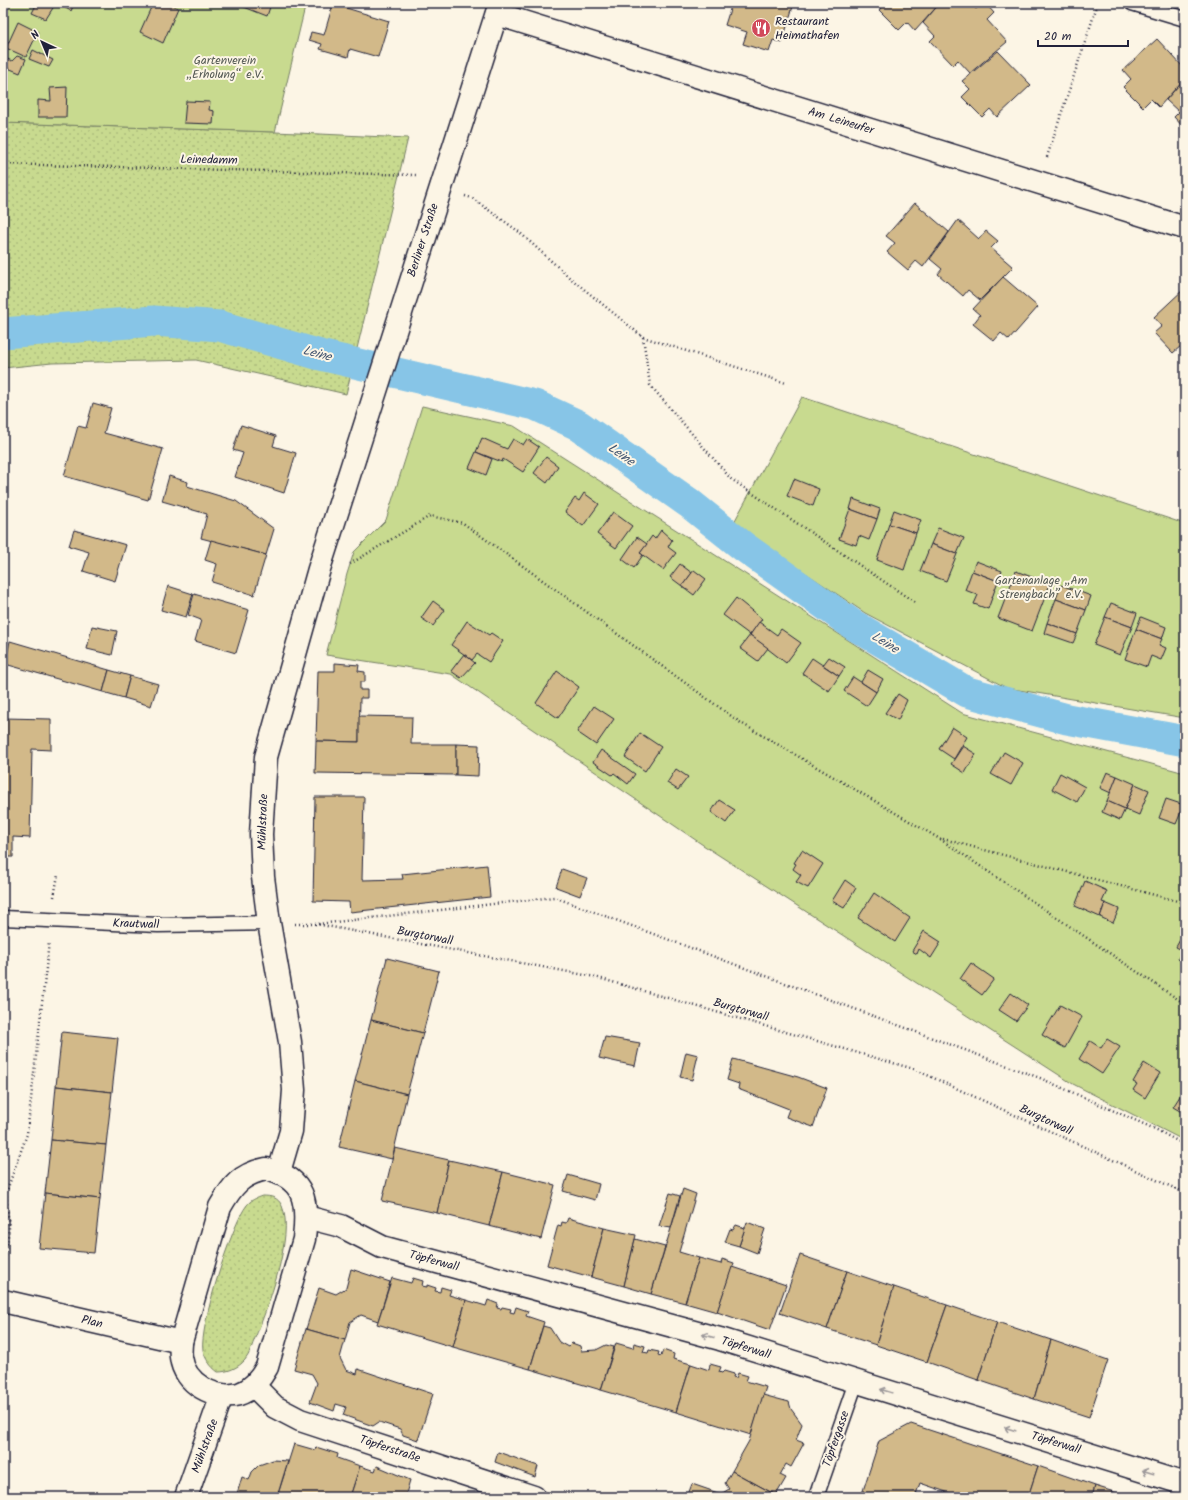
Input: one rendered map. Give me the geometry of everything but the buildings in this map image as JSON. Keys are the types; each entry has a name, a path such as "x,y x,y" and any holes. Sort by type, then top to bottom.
{"street":[{"name":"Am Leineufer","path":"498,8 1185,228"},
{"name":"Berliner Straße","path":"348,478 498,8"},
{"name":"Mühlstraße","path":"279,1172 291,1131 294,1090 290,1042 269,923 263,877 262,834 266,757 319,569 348,478"},
{"path":"266,1169 279,1172 291,1179 299,1188 305,1201 306,1217 304,1238 267,1367 262,1376 254,1386 240,1394 222,1395 203,1390 194,1383 186,1371 181,1358 181,1342 220,1207 230,1189 242,1178 254,1172 266,1169"},
{"name":"Töpferwall","path":"306,1217 342,1226 382,1247 720,1340 1185,1484"},
{"name":"Plan","path":"3,1301 181,1342"},
{"name":"Töpferstraße","path":"254,1386 274,1407 300,1420 534,1497"},
{"name":"Mühlstraße","path":"186,1497 222,1395"}],"lane":[{"path":"1132,3 1185,19"},
{"name":"Krautwall","path":"3,918 158,925 269,923"},
{"name":"Töpfergasse","path":"816,1497 856,1382"}],"path":[{"path":"1038,182 1098,3"},
{"name":"Leinedamm","path":"3,164 415,175"},
{"path":"440,189 472,198 518,231 570,277 643,337 786,383"},
{"path":"643,337 650,385 731,479 916,603"},
{"path":"319,569 334,571 430,516 464,523 742,723 940,839 1185,1004"},
{"path":"940,839 1185,903"},
{"path":"3,1280 9,1228 6,1193 27,1134 58,875"},
{"path":"316,924 554,897 1040,1078 1185,1145"},
{"name":"Burgtorwall","path":"269,923 316,924 595,977 914,1069 1185,1193"}],"green space":[{"name":"Gartenverein „Erholung“ e.V.","path":"3,3 306,3 275,132 3,123"},
{"path":"3,123 408,138 346,394 196,360 52,363 3,368"},
{"name":"Gartenanlage „Am Strengbach” e.V.","path":"802,397 1185,524 1185,718 1007,688 865,613 733,524"},
{"path":"422,406 514,426 962,713 1185,773 1185,1141 1073,1084 703,845 451,674 326,655 354,552 386,520"},
{"path":"262,1196 271,1197 278,1201 282,1206 285,1219 285,1235 278,1272 266,1310 247,1358 236,1367 218,1372 205,1357 203,1350 203,1338 211,1299 225,1253 241,1215 249,1203"}],"waterway":[{"name":"Leine","path":"3,333 154,321 220,326 320,355 535,405 578,425 689,503 744,547 852,624 967,692 1067,719 1185,741"}],"place":[{"name":"Restaurant Heimathafen","path":"761,28"}]}
